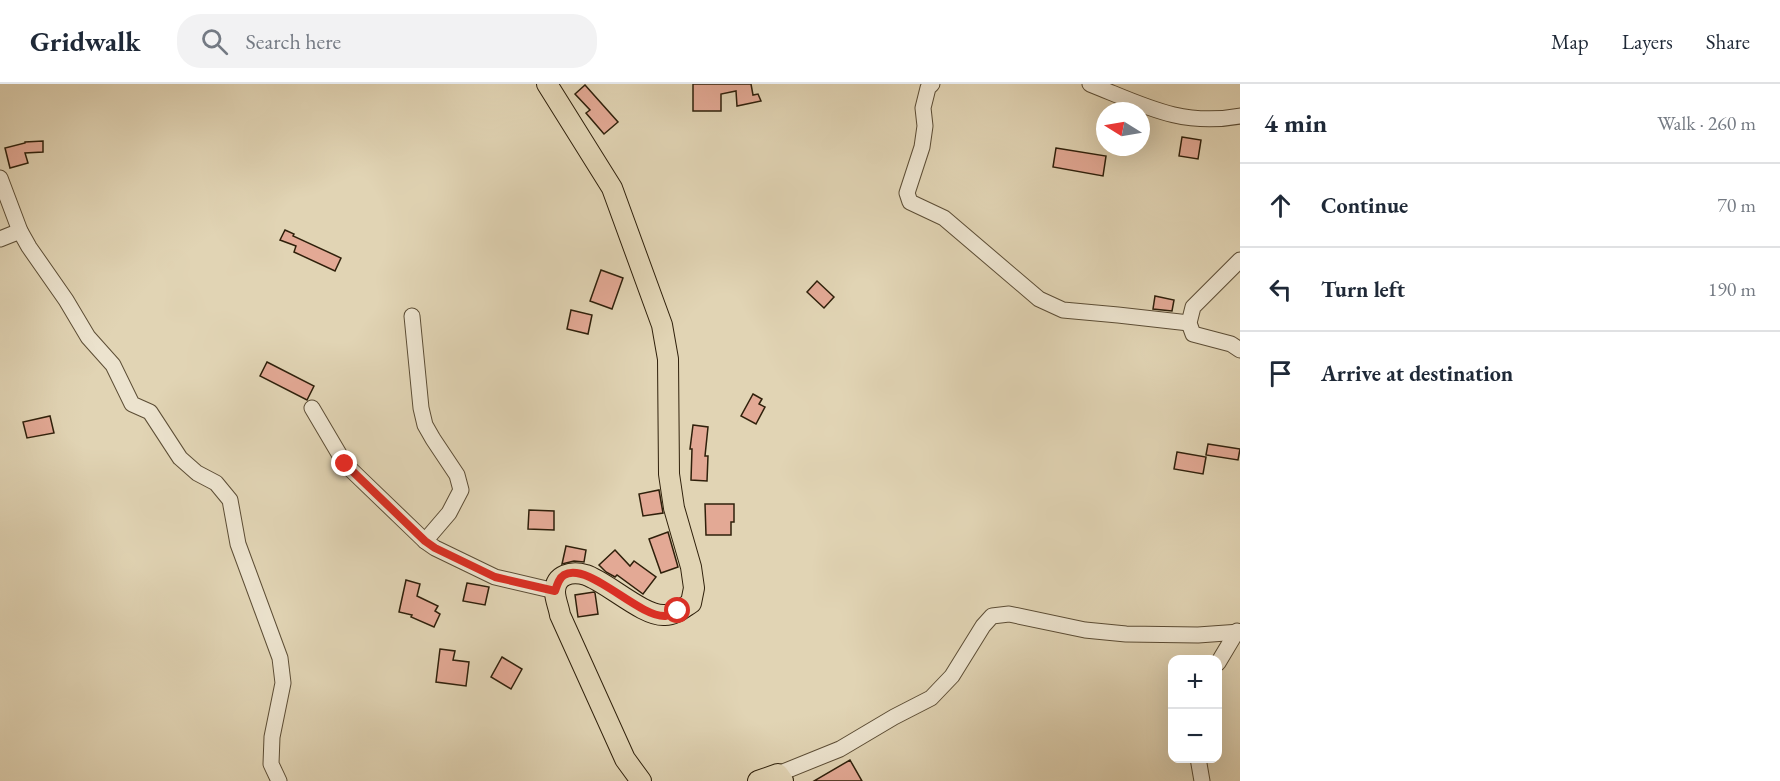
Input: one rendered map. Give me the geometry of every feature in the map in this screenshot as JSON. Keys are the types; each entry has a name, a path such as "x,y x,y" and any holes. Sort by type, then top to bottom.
{"main road":[{"path":"547,84 612,188 662,325 668,359 669,474 674,508 692,567 694,588 691,603 664,616 650,612 587,575 572,573 564,575 559,580 555,591 560,615 625,759 641,781"},
{"path":"758,781 781,777"}],"street":[{"path":"932,84 928,88 923,108 925,126 922,147 907,193 910,202 944,218 1039,299 1063,310 1189,323"},
{"path":"1090,84 1148,108 1173,115 1199,119 1240,116"},
{"path":"0,178 28,247 66,300 88,337 113,365 132,404 150,412 180,458 197,473 216,483 230,500 238,544 280,658 283,683 272,737 271,764 279,781"},
{"path":"0,239 20,231"},
{"path":"1240,260 1193,307 1189,323 1192,334 1231,344 1240,350"},
{"path":"412,316 421,408 425,425 457,475 461,490 449,513 425,541"},
{"path":"312,408 345,464 425,541 495,577 555,591"},
{"path":"781,777 840,749 931,698 952,676 983,626 992,616 1009,614 1085,630 1126,634 1198,635 1239,632"},
{"path":"1222,657 1239,632"},
{"path":"1199,763 1202,781"}],"building":[{"path":"693,84 751,84 753,95 758,94 761,101 737,106 736,91 721,94 721,111 693,111"},
{"path":"585,85 618,122 604,134 586,113 590,110 575,94"},
{"path":"1182,137 1201,140 1198,159 1179,156"},
{"path":"43,141 43,152 25,153 28,163 10,168 5,148 25,142"},
{"path":"1056,148 1106,156 1103,176 1053,167"},
{"path":"285,230 341,258 335,271 294,252 296,246 280,240"},
{"path":"601,270 623,278 612,309 590,301"},
{"path":"817,281 834,297 824,308 807,292"},
{"path":"1155,296 1174,300 1172,311 1153,309"},
{"path":"571,310 592,315 588,334 567,329"},
{"path":"267,362 314,386 307,400 260,376"},
{"path":"753,394 762,399 759,404 765,407 756,424 741,416"},
{"path":"50,416 54,433 27,438 23,422"},
{"path":"693,425 708,427 705,456 708,456 707,481 691,480 692,449 690,449"},
{"path":"1208,444 1240,449 1238,460 1206,455"},
{"path":"1177,452 1206,457 1203,474 1174,469"},
{"path":"659,490 663,513 643,516 639,494"},
{"path":"705,504 734,504 731,535 706,535"},
{"path":"529,510 554,511 554,530 528,529"},
{"path":"668,532 678,567 661,573 649,539"},
{"path":"566,546 586,550 584,562 574,561 562,564"},
{"path":"615,550 630,566 634,561 656,577 643,594 617,575 615,577 606,572 599,565"},
{"path":"406,580 420,584 417,596 438,606 435,611 440,614 434,627 411,617 412,615 399,612"},
{"path":"467,583 489,587 485,605 463,601"},
{"path":"594,592 598,614 578,617 575,595"},
{"path":"440,649 455,651 453,660 469,662 466,686 436,682"},
{"path":"502,657 522,669 511,689 491,677"},
{"path":"850,760 862,781 814,781"}],"route":[{"path":"345,464 425,541 495,577 555,591 559,580 564,575 572,573 587,575 650,612 664,616 678,611"}]}
